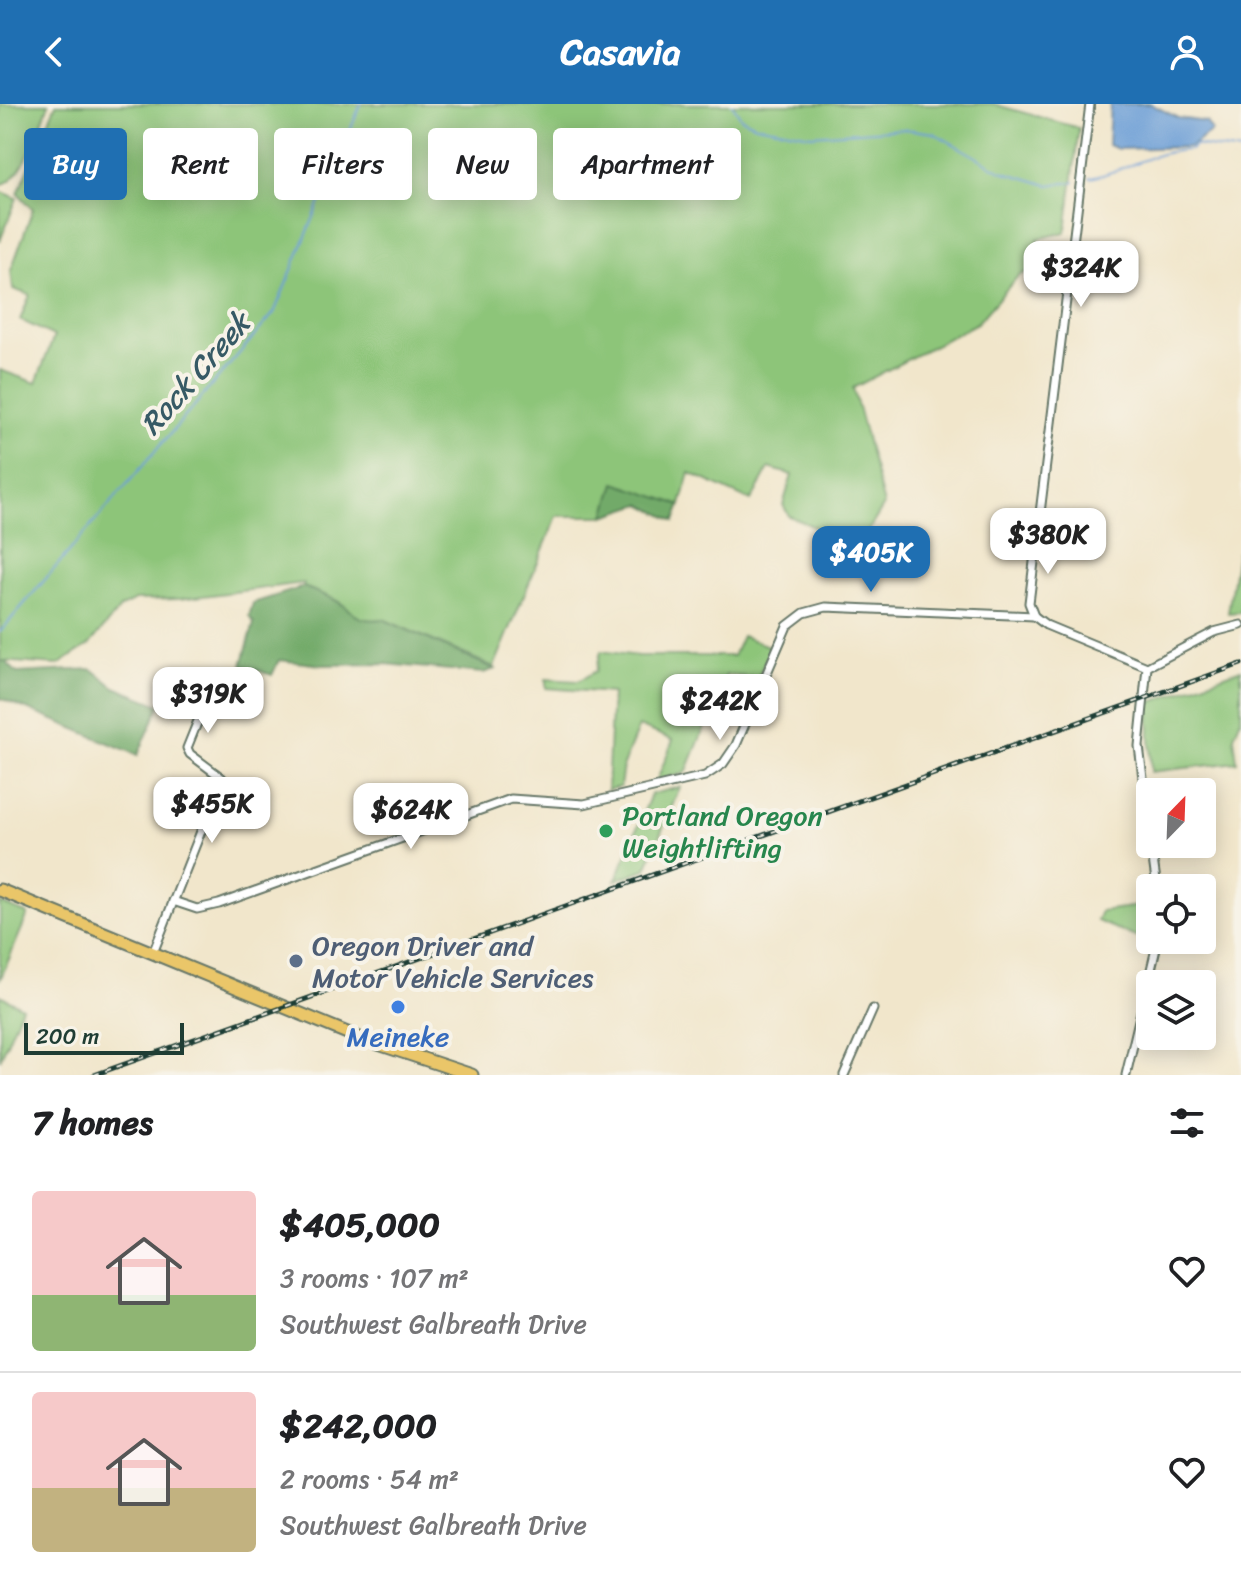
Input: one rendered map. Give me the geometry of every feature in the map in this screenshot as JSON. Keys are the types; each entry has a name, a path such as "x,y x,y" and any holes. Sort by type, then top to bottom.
{"highway":[{"path":"0,890 375,1044 472,1075"}],"street":[{"path":"1034,616 1030,591 1090,104"},
{"path":"173,901 197,909 219,904 511,799 584,804 705,776 723,764 736,745 787,626 809,610 826,607 1034,616 1051,628 1147,667 1214,632 1241,625"},
{"path":"1143,778 1139,746 1147,667"},
{"path":"153,953 222,778 190,754 187,748 212,686 223,676"},
{"path":"1126,1075 1155,954"},
{"path":"844,1075 873,1009"}],"green space":[{"path":"0,104 49,104 40,128 24,128 23,164 8,182 0,184"},
{"path":"56,104 993,104 1079,128 1066,232 1038,239 1042,267 1019,275 977,323 853,388 884,505 859,546 789,516 783,505 792,475 769,468 751,501 690,473 681,505 615,484 605,516 557,516 494,667 383,619 360,617 333,599 303,587 304,583 180,599 135,600 121,607 90,644 58,665 0,661 0,370 36,383 54,336 20,320 30,295 13,289 11,270 33,209 25,200 127,200 127,128 46,128"},
{"path":"24,179 24,199 18,193"},
{"path":"0,191 17,198 0,241"},
{"path":"615,483 681,505 675,521 641,504 605,516"},
{"path":"1237,553 1241,554 1241,612 1228,613"},
{"path":"303,587 333,599 360,617 383,619 495,669 483,673 385,664 322,665 279,660 272,675 242,665 254,623 249,616 253,603"},
{"path":"742,636 771,647 758,678 726,675 686,773 657,780 673,740 639,726 623,765 620,787 607,790 612,693 546,688 546,679 578,681 596,671 601,651 638,656 733,656"},
{"path":"0,661 5,661 17,673 92,669 115,687 160,705 138,755 0,698"},
{"path":"1241,669 1241,718 1234,736 1237,762 1151,772 1149,703"},
{"path":"680,787 646,869 616,880 651,794"},
{"path":"0,903 28,914 0,980"},
{"path":"1136,907 1136,937 1097,921 1101,911"},
{"path":"0,995 22,1007 0,1060"}],"water":[{"path":"1110,104 1151,104 1178,118 1206,122 1212,131 1190,147 1118,149 1108,145"}],"waterway":[{"name":"Rock Creek","path":"0,632 274,313 361,104"},
{"path":"732,104 741,118 756,125 811,135 905,129 934,133 1001,171 1048,185 1074,182"},
{"path":"1090,178 1164,153 1190,150 1195,145 1241,152"}],"railway":[{"path":"94,1075 1241,664"}],"place":[{"name":"Portland Oregon Weightlifting","path":"606,831"},
{"name":"Oregon Driver and Motor Vehicle Services","path":"296,961"},
{"name":"Meineke","path":"398,1007"}]}
